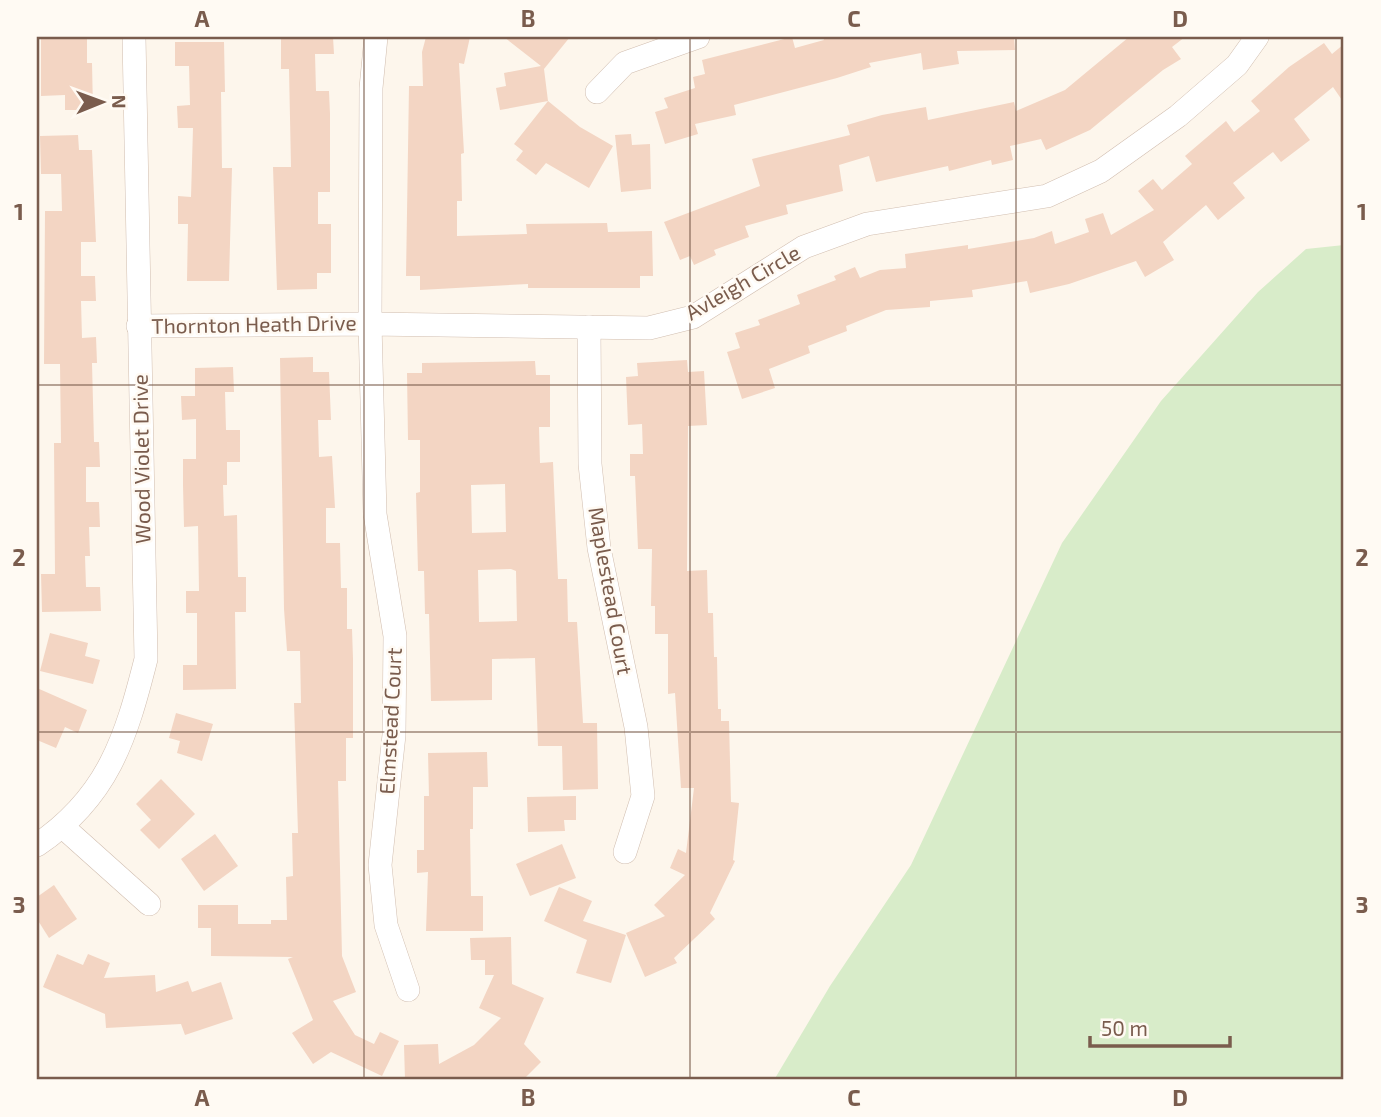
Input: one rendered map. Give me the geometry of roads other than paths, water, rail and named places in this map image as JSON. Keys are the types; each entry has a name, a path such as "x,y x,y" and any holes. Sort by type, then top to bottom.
{"street":[{"name":"Wood Violet Drive","path":"37,845 63,827 92,796 129,727 146,659 134,37"},
{"path":"370,324 371,88 376,37"},
{"path":"597,92 625,63 698,37"},
{"name":"Avleigh Circle","path":"370,324 649,328 692,317 804,247 867,224 1047,195 1101,170 1178,116 1237,65 1257,37"},
{"name":"Thornton Heath Drive","path":"138,326 370,324"},
{"name":"Elmstead Court","path":"370,324 375,514 395,636 394,735 380,864 386,925 408,990"},
{"name":"Maplestead Court","path":"589,327 590,464 599,548 636,727 643,796 625,852"},
{"path":"63,827 149,904"}]}
